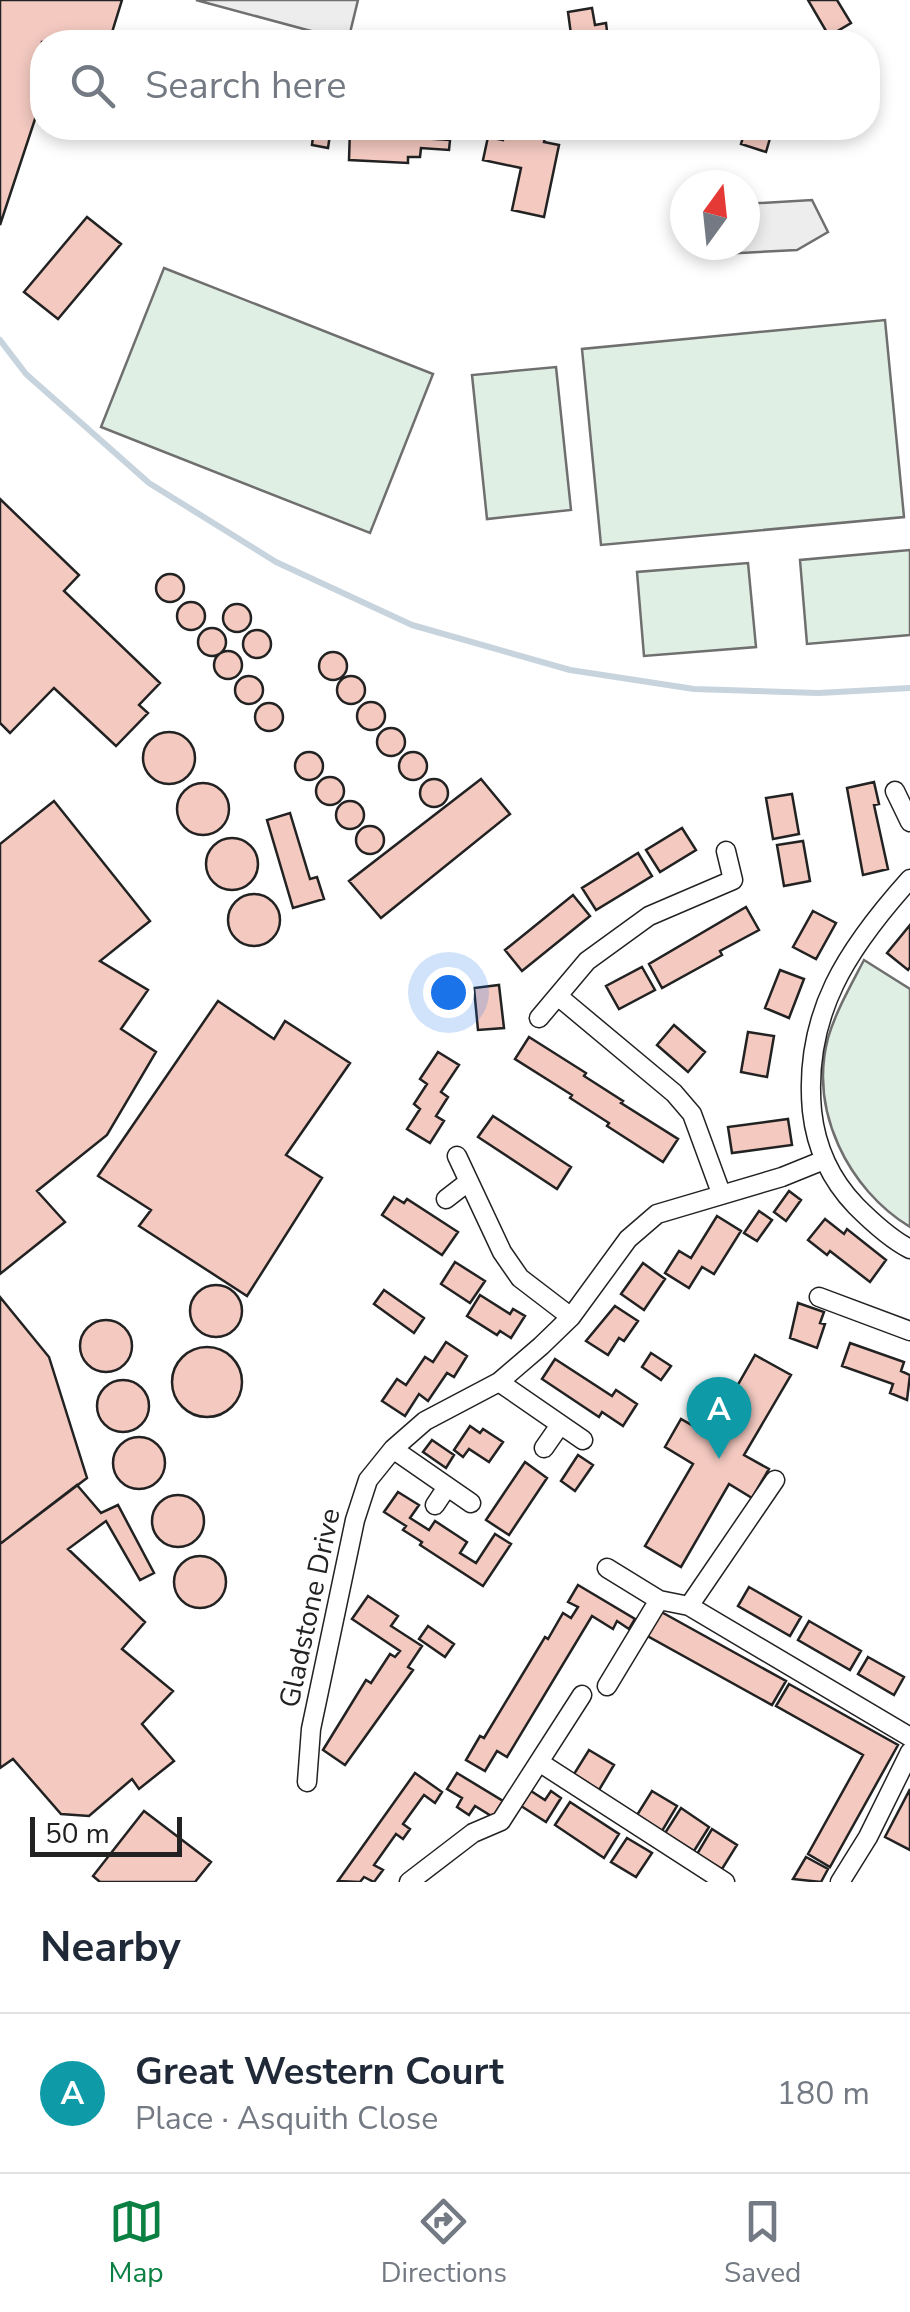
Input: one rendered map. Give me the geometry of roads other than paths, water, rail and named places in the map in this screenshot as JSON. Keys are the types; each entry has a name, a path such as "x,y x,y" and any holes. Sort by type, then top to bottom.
{"street":[{"path":"895,791 910,822"},
{"path":"539,1018 588,961 650,916 733,880 726,851"},
{"path":"910,879 852,950 832,989 815,1035 809,1076 814,1132 836,1184 869,1218 910,1249"},
{"path":"558,997 674,1093 692,1114 722,1193"},
{"path":"457,1156 502,1252 520,1278 570,1317"},
{"name":"Gladstone Drive","path":"308,1782 311,1729 354,1520 368,1480 393,1448 425,1421 499,1382 570,1317 628,1239 657,1214 782,1177 824,1160"},
{"path":"446,1199 468,1182"},
{"path":"819,1297 910,1331"},
{"path":"499,1382 583,1440"},
{"path":"544,1448 560,1424"},
{"path":"393,1448 471,1504"},
{"path":"689,1606 775,1480"},
{"path":"436,1505 447,1486"},
{"path":"607,1568 659,1600 689,1606 910,1737"},
{"path":"607,1686 659,1600"},
{"path":"409,1882 473,1833 502,1821 582,1696"},
{"path":"840,1882 910,1752"},
{"path":"540,1762 725,1882"}],"waterway":[{"path":"0,340 26,374 149,483 276,562 412,625 570,670 694,689 819,693 910,688"}],"place":[{"name":"Great Western Court","path":"719,1459"}]}
